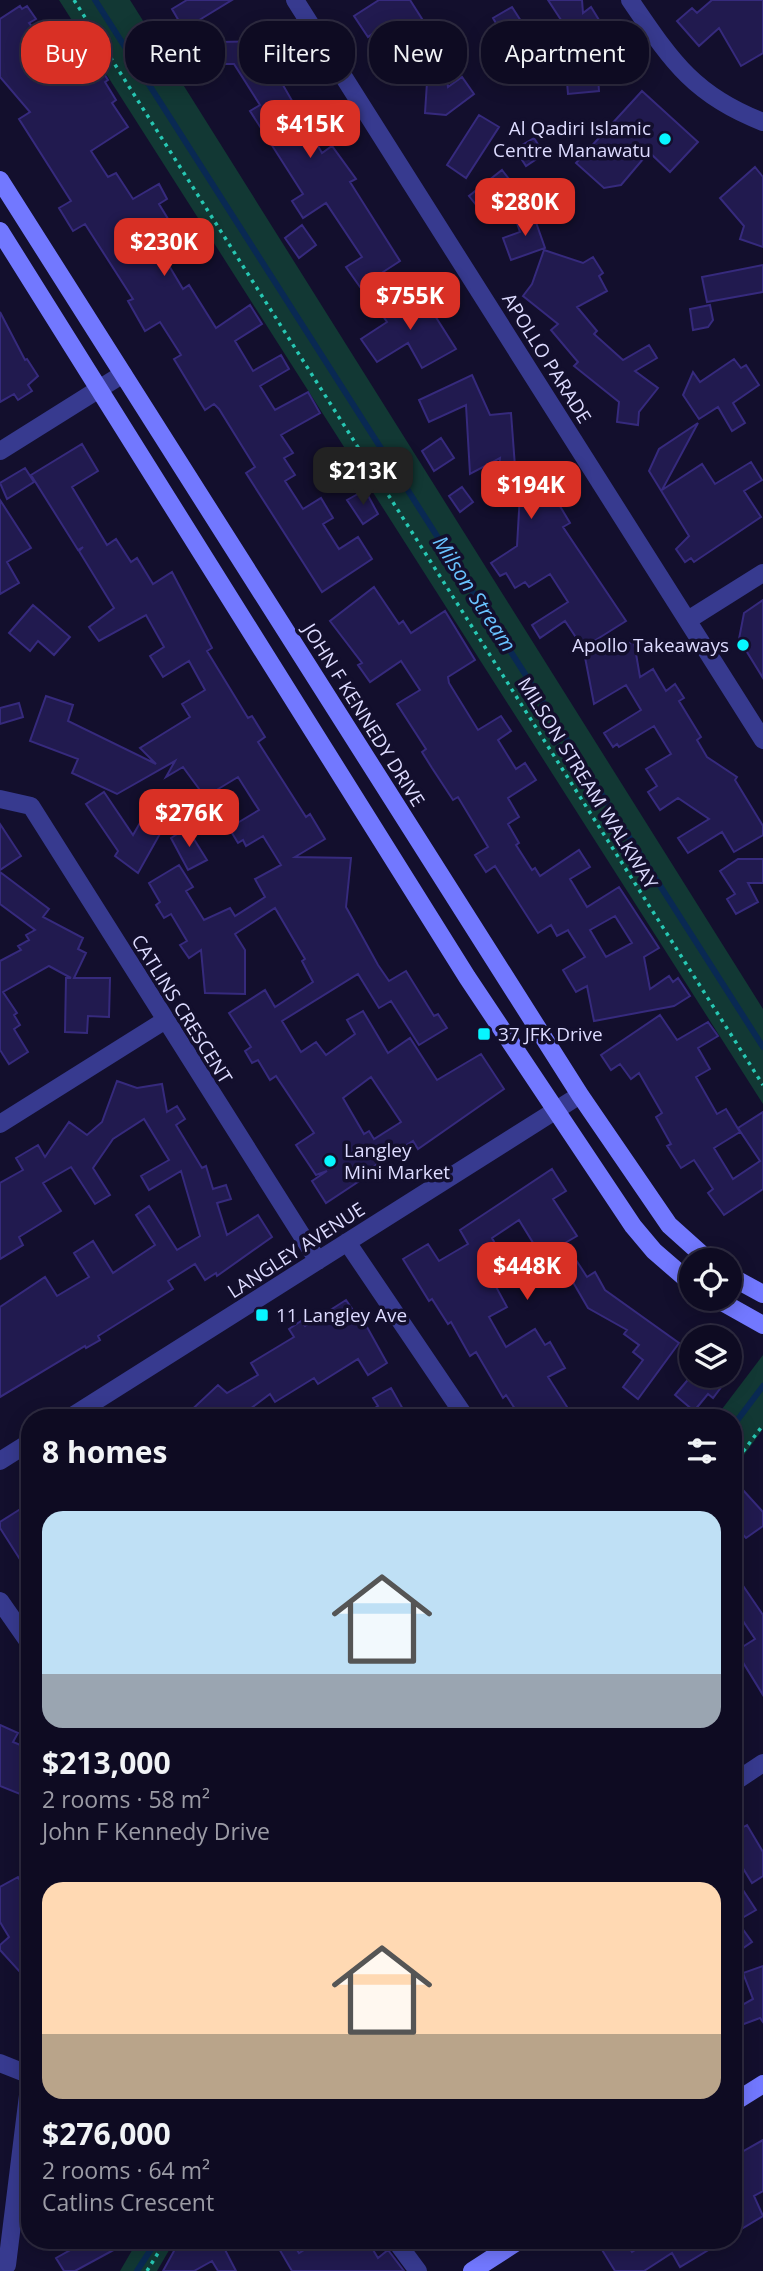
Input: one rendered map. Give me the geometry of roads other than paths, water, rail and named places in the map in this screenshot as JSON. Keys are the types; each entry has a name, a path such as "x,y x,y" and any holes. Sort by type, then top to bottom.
{"main road":[{"name":"JOHN F KENNEDY DRIVE","path":"0,180 580,1095 669,1225 695,1248"},
{"path":"0,231 467,977 633,1226 654,1251 679,1273"},
{"path":"327,752 354,738"},
{"path":"742,1283 763,1294"},
{"path":"738,1311 763,1325"},
{"path":"742,2098 763,2084"},
{"path":"472,2271 506,2249"}],"street":[{"name":"APOLLO PARADE","path":"295,0 763,740"},
{"path":"630,0 671,61 701,90 732,110 763,122"},
{"path":"0,451 123,374"},
{"path":"688,620 763,573"},
{"name":"CATLINS CRESCENT","path":"0,799 31,806 164,1021 318,1261"},
{"path":"0,1124 164,1021"},
{"name":"LANGLEY AVENUE","path":"83,1409 580,1095"},
{"path":"347,1242 460,1409"},
{"path":"0,1461 21,1448"},
{"path":"0,1601 21,1631"},
{"path":"742,1777 763,1763"},
{"path":"0,2063 21,2073"},
{"path":"7,2265 21,2151"},
{"path":"402,2249 418,2271"}],"waterway":[{"name":"Milson Stream","path":"95,0 763,1047"},
{"name":"Milson Stream","path":"742,1414 763,1386"},
{"name":"Milson Stream","path":"137,2271 151,2249"}],"place":[{"name":"Al Qadiri Islamic Centre Manawatu","path":"665,139"},
{"name":"Apollo Takeaways","path":"743,645"},
{"name":"37 JFK Drive","path":"484,1034"},
{"name":"Langley Mini Market","path":"330,1161"},
{"name":"11 Langley Ave","path":"262,1315"}]}
